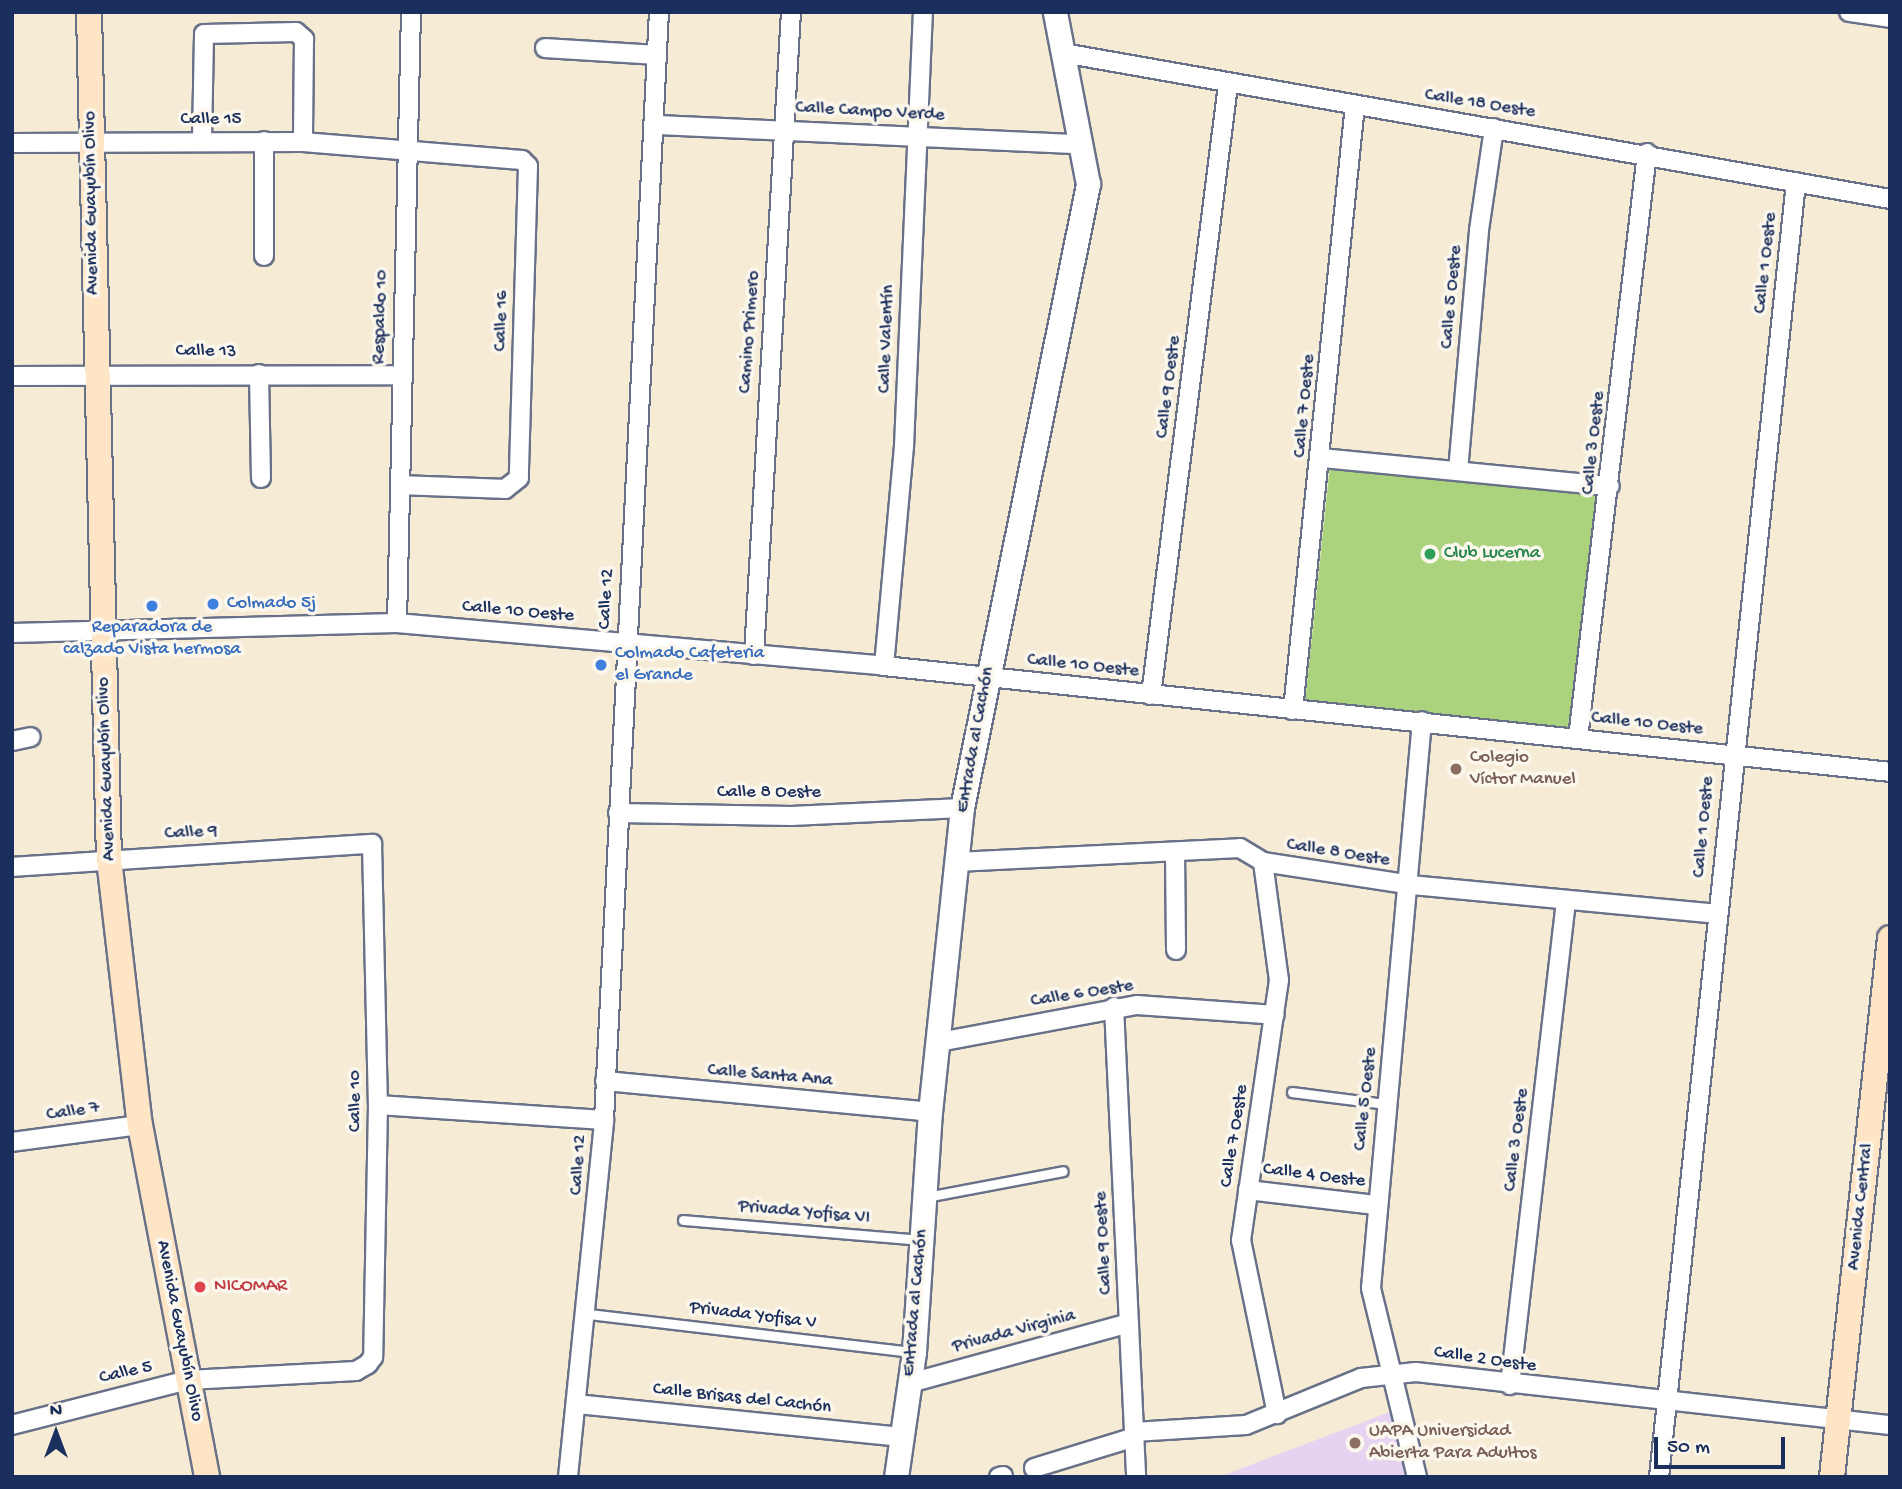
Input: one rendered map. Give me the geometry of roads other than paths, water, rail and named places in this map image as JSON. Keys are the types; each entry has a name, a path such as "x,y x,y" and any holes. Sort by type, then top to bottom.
{"main road":[{"name":"Avenida Guayubín Olivo","path":"89,12 95,372 109,859 140,1125 207,1477"},
{"name":"Avenida Central","path":"1832,1477 1890,938"}],"street":[{"name":"Respaldo 10","path":"397,623 401,485 400,374 409,151 411,12"},
{"name":"Calle 12","path":"568,1477 589,1314 604,1120 626,642 656,125 659,12"},
{"name":"Camino Primero","path":"754,655 788,129 791,12"},
{"name":"Calle Valentín","path":"884,666 904,446 915,135 923,12"},
{"name":"Entrada al Cachón","path":"896,1477 914,1352 930,1112 962,808 1088,184 1055,12"},
{"path":"1849,12 1890,18"},
{"path":"202,140 204,34 296,32 304,39 303,142"},
{"path":"545,48 657,55"},
{"name":"Calle 18 Oeste","path":"1063,53 1228,85 1647,153 1890,199"},
{"name":"Calle 9 Oeste","path":"1151,695 1228,85"},
{"name":"Calle 7 Oeste","path":"1293,710 1322,458 1355,105"},
{"name":"Calle Campo Verde","path":"656,125 788,129 1081,145"},
{"name":"Calle 5 Oeste","path":"1458,471 1494,128"},
{"name":"Calle 15","path":"12,143 264,141 409,151"},
{"path":"264,141 264,256"},
{"name":"Calle 16","path":"401,485 505,489 519,478 528,166 514,155 409,151"},
{"name":"Calle 3 Oeste","path":"1578,738 1610,486 1647,153"},
{"name":"Calle 1 Oeste","path":"1658,1477 1668,1404 1732,754 1796,182"},
{"name":"Calle 13","path":"12,376 95,372 400,374"},
{"path":"259,374 261,478"},
{"path":"1322,458 1610,486"},
{"name":"Calle 10 Oeste","path":"12,633 102,626 397,623 884,666 1890,772"},
{"name":"Calle 5 Oeste","path":"1417,1477 1389,1373 1371,1288 1375,1205 1411,885 1422,721"},
{"path":"12,741 31,737"},
{"name":"Calle 8 Oeste","path":"618,813 791,816 962,808"},
{"name":"Calle 9","path":"12,867 372,844"},
{"name":"Calle 10","path":"372,844 378,1105 373,1357"},
{"name":"Calle 8 Oeste","path":"956,862 1240,848 1263,862 1411,885 1718,915"},
{"path":"1175,852 1177,950"},
{"name":"Calle 7 Oeste","path":"1263,862 1279,980 1241,1240 1277,1414"},
{"name":"Calle 3 Oeste","path":"1510,1385 1566,901"},
{"name":"Calle 9 Oeste","path":"1114,1007 1136,1477"},
{"name":"Calle 6 Oeste","path":"939,1042 1114,1007 1275,1015"},
{"name":"Calle Santa Ana","path":"606,1081 930,1112"},
{"path":"378,1105 604,1120"},
{"name":"Calle 7","path":"12,1142 140,1125"},
{"name":"Calle 4 Oeste","path":"1248,1190 1375,1205"},
{"name":"Privada Virginia","path":"910,1383 1129,1323"},
{"name":"Calle 5","path":"12,1425 188,1380 356,1371 373,1357"},
{"name":"Calle 2 Oeste","path":"1034,1468 1134,1435 1246,1426 1389,1373 1890,1425"},
{"name":"Calle Brisas del Cachón","path":"577,1404 902,1437"}],"lane":[{"path":"1292,1092 1386,1104"},
{"path":"924,1197 1063,1171"},
{"name":"Privada Yofisa VI","path":"684,1220 921,1240"},
{"name":"Privada Yofisa V","path":"589,1314 914,1352"}],"place":[{"name":"Club Lucerna","path":"1430,554"},
{"name":"Colmado 5j","path":"213,604"},
{"name":"Reparadora de calzado Vista hermosa","path":"152,606"},
{"name":"Colmado Cafeteria el Grande","path":"601,665"},
{"name":"Colegio Víctor Manuel","path":"1456,769"},
{"name":"NICOMAR","path":"200,1287"},
{"name":"UAPA Universidad Abierta Para Adultos","path":"1355,1443"}]}
